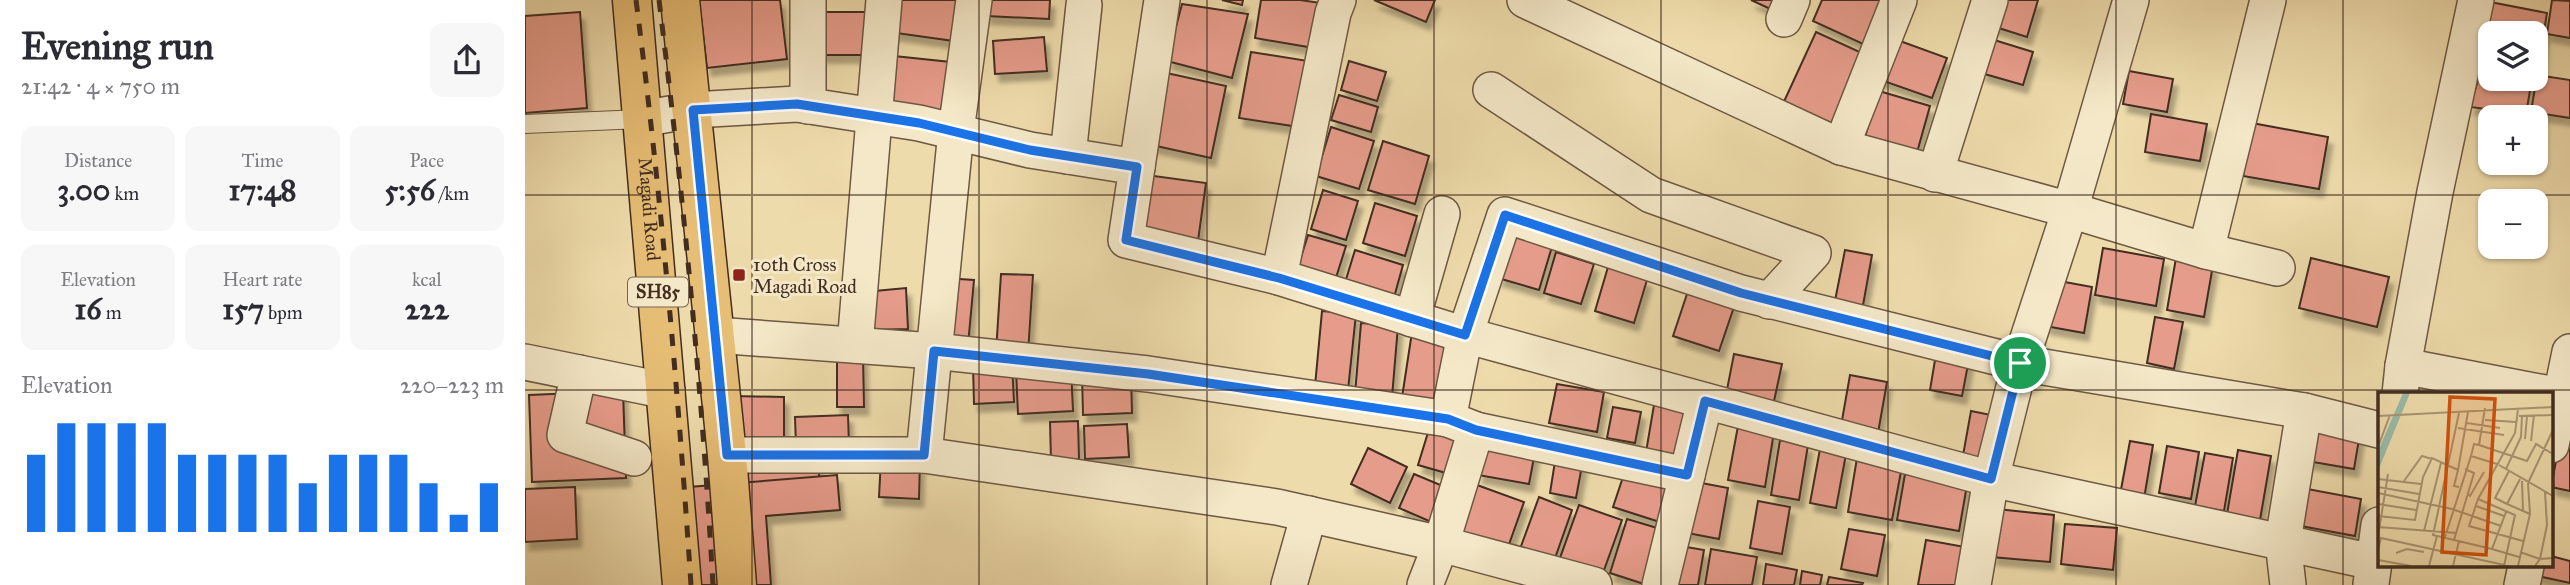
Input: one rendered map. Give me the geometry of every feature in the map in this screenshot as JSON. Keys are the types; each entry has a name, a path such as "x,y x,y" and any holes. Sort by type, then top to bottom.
{"main road":[{"name":"Magadi Road","path":"632,0 682,585"},
{"name":"SH85","path":"680,0 727,455 737,585"}],"street":[{"path":"808,0 808,106"},
{"path":"855,345 884,0"},
{"path":"924,455 956,131 974,0"},
{"path":"1162,0 1126,240 1279,278 1465,335 1991,479 2283,541 2372,573 2378,532"},
{"path":"1279,278 1333,13 1338,0"},
{"path":"1525,0 1841,147 2070,210 2206,251 2277,268"},
{"path":"1841,147 1899,0"},
{"path":"1935,174 1990,0"},
{"path":"1973,585 1991,479 2020,363 2070,210 2131,0"},
{"path":"2206,251 2268,0"},
{"path":"2476,0 2435,192 2401,380 2519,392"},
{"path":"1068,156 1084,5"},
{"path":"1491,90 1651,194 1813,253 1769,301"},
{"path":"642,119 693,110 797,104 956,131 1030,150 1137,167"},
{"path":"1412,318 1442,214"},
{"path":"1425,585 1441,544 1462,424 1465,335 1505,215 1769,301 2020,363 2304,411 2378,430"},
{"path":"715,335 934,351 1148,374 1462,424 1687,475"},
{"path":"2553,431 2558,396 2570,352"},
{"path":"525,362 667,391"},
{"path":"579,373 565,435 634,458"},
{"path":"1660,585 1705,401"},
{"path":"2288,585 2283,541 2304,411"},
{"path":"727,455 924,455 1277,507 1441,544 1594,585"},
{"path":"1289,585 1308,514"}],"lane":[{"path":"525,124 642,119"}],"building":[{"path":"699,0 780,0 787,59 707,68"},
{"path":"893,0 960,0 954,41 889,32"},
{"path":"987,0 1050,0 1049,19 986,16"},
{"path":"1222,0 1243,0 1242,5"},
{"path":"1261,0 1321,3 1314,48 1255,38"},
{"path":"1374,0 1435,0 1426,22"},
{"path":"1751,0 1785,0 1779,13"},
{"path":"1822,0 1884,0 1863,44 1813,21"},
{"path":"1994,0 2038,0 2027,37 1986,24"},
{"path":"2552,0 2570,1 2570,38 2548,34"},
{"path":"2485,1 2547,13 2546,21 2482,21"},
{"path":"1182,4 1248,14 1232,78 1167,61"},
{"path":"580,12 587,108 525,113 525,16"},
{"path":"811,12 872,12 872,55 811,55"},
{"path":"1816,32 1864,54 1829,130 1781,108"},
{"path":"1044,37 1047,71 995,74 993,41"},
{"path":"1889,37 1947,58 1932,98 1875,78"},
{"path":"1991,39 2033,52 2023,85 1981,73"},
{"path":"1251,52 1308,61 1299,127 1239,118"},
{"path":"894,56 960,63 954,121 887,113"},
{"path":"1349,61 1386,72 1377,101 1341,90"},
{"path":"2129,71 2173,79 2167,112 2123,104"},
{"path":"1162,72 1226,86 1211,158 1147,144"},
{"path":"2548,77 2570,80 2570,118 2548,115 2548,105 2532,105 2534,91 2548,91"},
{"path":"2478,80 2478,91 2530,91 2528,105 2470,107"},
{"path":"1879,91 1930,106 1916,156 1864,140"},
{"path":"1339,95 1378,107 1371,132 1331,120"},
{"path":"2151,114 2207,124 2200,161 2145,152"},
{"path":"2252,123 2328,137 2319,189 2243,176"},
{"path":"1331,127 1374,141 1359,189 1316,176"},
{"path":"1383,141 1429,156 1415,204 1368,190"},
{"path":"1139,174 1206,183 1197,248 1131,240"},
{"path":"1323,190 1358,201 1346,240 1311,229"},
{"path":"1375,203 1417,216 1405,256 1363,243"},
{"path":"1514,228 1554,240 1539,290 1498,278"},
{"path":"1308,235 1346,246 1334,284 1296,273"},
{"path":"2103,248 2164,259 2156,306 2095,295"},
{"path":"1355,250 1403,265 1393,301 1344,286"},
{"path":"1845,250 1872,255 1862,311 1834,306"},
{"path":"1556,252 1594,264 1581,304 1544,293"},
{"path":"2176,258 2213,265 2204,317 2167,310"},
{"path":"2311,258 2389,277 2377,327 2299,308"},
{"path":"1608,267 1647,280 1634,323 1595,311"},
{"path":"1001,274 1033,275 1028,354 996,352"},
{"path":"944,278 974,280 968,345 938,342"},
{"path":"2054,280 2092,287 2084,333 2045,326"},
{"path":"906,288 908,329 871,330 875,291"},
{"path":"1689,288 1735,304 1719,351 1673,336"},
{"path":"1322,311 1356,314 1348,390 1315,386"},
{"path":"2155,317 2183,322 2174,369 2147,363"},
{"path":"1361,323 1398,326 1392,397 1355,394"},
{"path":"1412,332 1451,338 1440,410 1401,404"},
{"path":"1937,348 1970,354 1962,396 1930,390"},
{"path":"837,354 863,355 864,407 837,407"},
{"path":"1734,354 1782,364 1771,415 1724,405"},
{"path":"1012,363 1014,402 974,404 973,365"},
{"path":"1071,368 1073,411 1018,414 1016,370"},
{"path":"1131,373 1132,413 1083,415 1082,375"},
{"path":"1850,375 1887,382 1878,433 1841,426"},
{"path":"1557,384 1604,392 1597,432 1549,423"},
{"path":"623,391 626,478 532,482 529,395"},
{"path":"733,396 784,397 784,445 733,445"},
{"path":"2568,399 2570,491 2553,487"},
{"path":"1654,405 1694,413 1685,459 1646,452"},
{"path":"1613,407 1641,412 1635,443 1607,438"},
{"path":"1971,411 1991,415 1983,465 1962,461"},
{"path":"848,415 849,445 796,447 795,417"},
{"path":"2314,419 2361,427 2354,469 2307,461"},
{"path":"1078,421 1079,459 1051,460 1050,422"},
{"path":"1127,424 1129,457 1085,459 1084,426"},
{"path":"1430,426 1465,436 1453,475 1418,465"},
{"path":"1738,426 1774,432 1765,487 1728,480"},
{"path":"1780,440 1808,445 1799,500 1771,495"},
{"path":"2130,441 2153,445 2144,499 2120,495"},
{"path":"1484,443 1535,452 1529,484 1478,475"},
{"path":"2167,446 2199,452 2191,499 2159,493"},
{"path":"1368,448 1407,467 1390,503 1351,484"},
{"path":"1820,449 1846,454 1836,508 1810,503"},
{"path":"2238,450 2271,456 2260,520 2227,514"},
{"path":"2205,453 2233,458 2224,511 2195,506"},
{"path":"1556,455 1583,460 1576,498 1550,493"},
{"path":"1857,458 1902,466 1892,520 1848,512"},
{"path":"881,459 920,461 919,499 879,497"},
{"path":"819,460 819,510 744,510 743,461"},
{"path":"1627,465 1683,483 1669,525 1613,507"},
{"path":"1414,474 1450,489 1436,524 1399,508"},
{"path":"1905,474 1967,485 1959,531 1897,520"},
{"path":"837,475 840,510 766,516 771,585 671,585 664,489"},
{"path":"1691,481 1728,488 1719,539 1682,532"},
{"path":"1477,485 1524,502 1507,550 1459,533"},
{"path":"2286,485 2361,499 2355,536 2279,522"},
{"path":"575,487 577,539 525,542 525,489"},
{"path":"1539,497 1572,510 1554,561 1520,549"},
{"path":"1758,501 1790,507 1782,554 1750,548"},
{"path":"1579,505 1622,520 1603,573 1560,558"},
{"path":"1997,509 2054,515 2050,562 1992,557"},
{"path":"1627,519 1664,530 1647,585 1610,573"},
{"path":"2065,524 2117,528 2113,570 2061,564"},
{"path":"1849,529 1885,535 1877,576 1841,569"},
{"path":"1926,540 1965,547 1958,585 1918,585"},
{"path":"1675,545 1704,550 1698,585 1668,585"},
{"path":"1711,549 1757,557 1752,585 1705,585"},
{"path":"2553,557 2570,561 2570,583 2533,575 2535,568 2553,568"},
{"path":"1766,564 1797,570 1794,585 1763,585"},
{"path":"1802,571 1822,575 1820,585 1800,585"},
{"path":"1829,577 1863,583 1827,585"}],"railway":[{"path":"636,0 668,292 691,585"},
{"path":"659,0 691,292 713,585"}],"place":[{"name":"10th Cross Magadi Road","path":"739,275"}],"route":[{"path":"797,104 919,123 1030,150 1137,167 1126,240 1279,278 1465,335 1505,215 1741,293 2020,363 1991,479 1705,401 1687,475 1476,430 1448,419 1148,374 934,351 924,455 727,455 693,110 797,104"}]}
